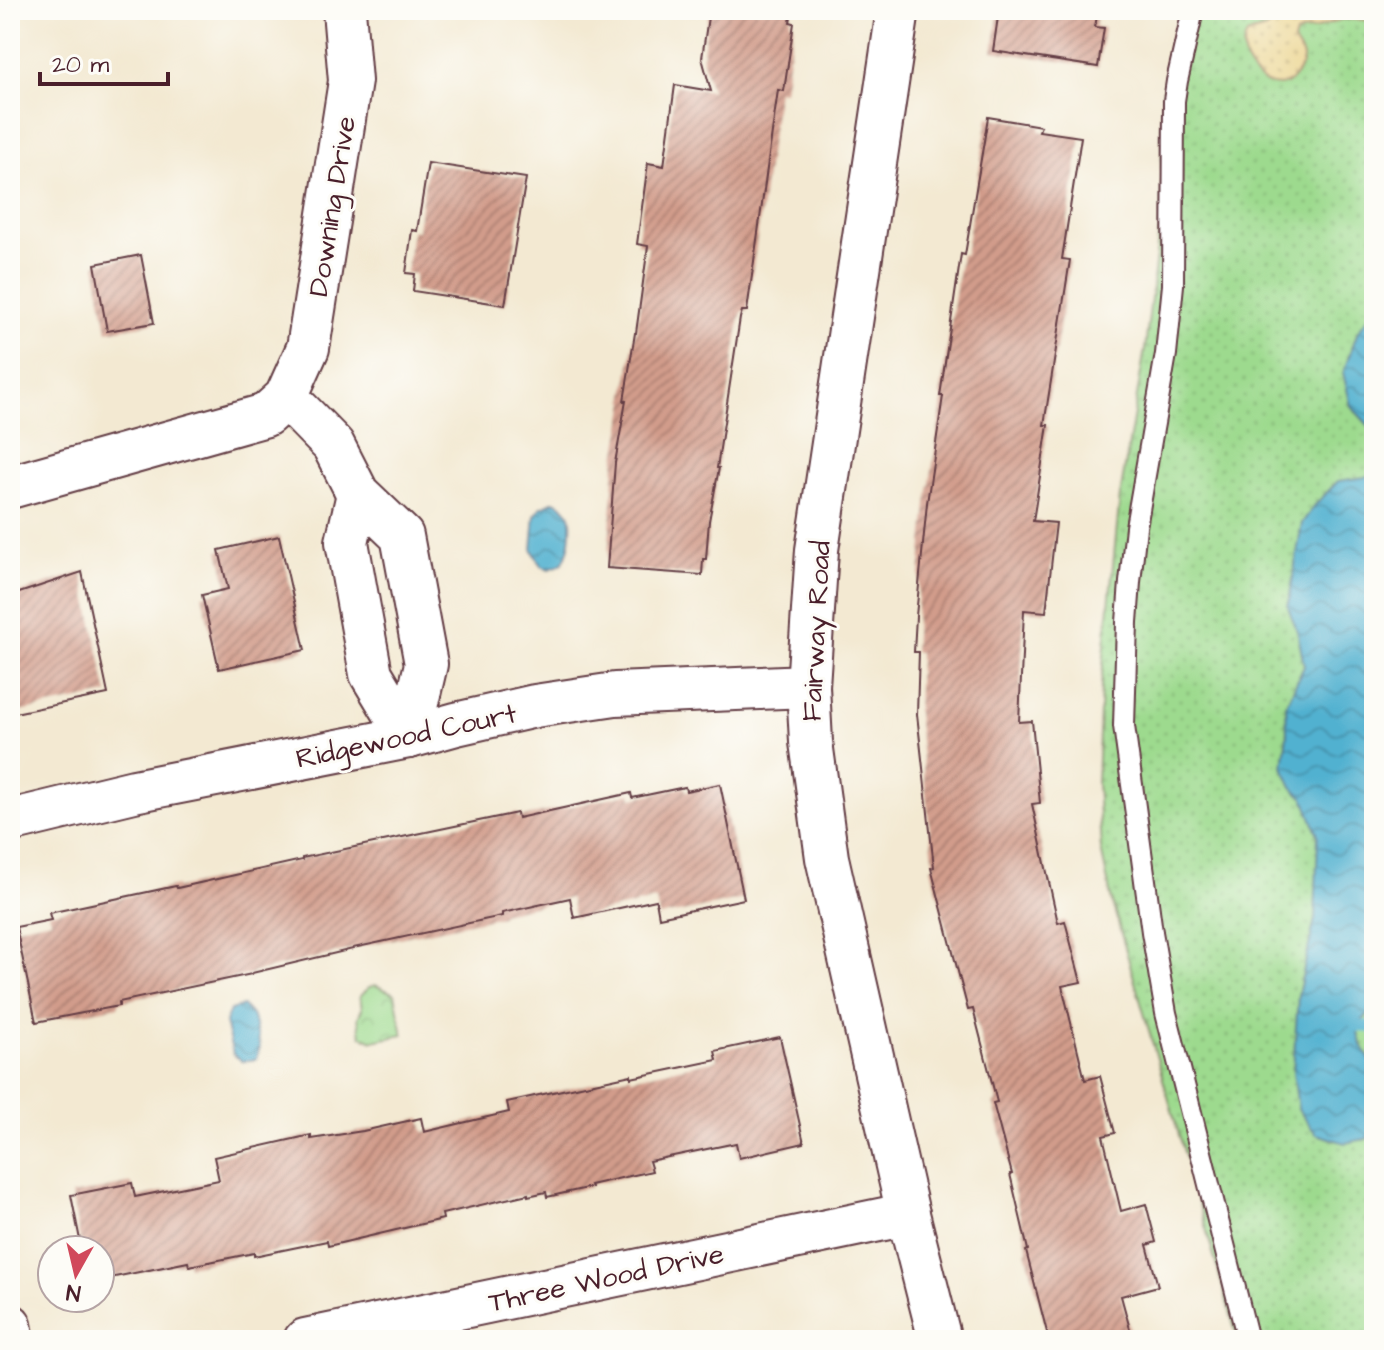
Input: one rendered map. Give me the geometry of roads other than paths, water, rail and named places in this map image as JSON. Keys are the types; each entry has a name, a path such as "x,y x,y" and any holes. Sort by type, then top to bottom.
{"street":[{"name":"Downing Drive","path":"286,397 308,348 350,81 344,10"},
{"name":"Fairway Road","path":"898,10 817,550 808,686 811,742 827,858 940,1340"},
{"path":"10,487 266,415 286,397 333,445 358,494 402,536 426,664 409,737"},
{"path":"358,494 347,542 371,674 409,737"},
{"name":"Ridgewood Court","path":"10,821 126,793 409,737 535,706 615,694 808,686"},
{"name":"Three Wood Drive","path":"305,1340 908,1214"},
{"path":"10,1325 13,1340"}],"lane":[{"path":"1193,10 1174,101 1173,285 1166,354 1133,554 1127,622 1124,726 1166,1013 1248,1340"}],"water":[{"path":"1374,310 1374,428 1351,406 1343,373 1358,331"},
{"path":"1374,473 1374,1010 1356,1026 1361,1043 1370,1060 1374,1061 1374,1133 1366,1139 1345,1143 1316,1134 1298,1109 1293,1072 1298,995 1315,919 1318,835 1304,798 1292,787 1283,767 1287,734 1286,705 1304,666 1298,634 1288,607 1302,523 1338,481"},
{"path":"554,501 569,513 571,532 564,560 549,569 541,566 532,549 535,515 540,508"},
{"path":"243,1006 253,1017 260,1047 256,1059 242,1061 233,1054 225,1023 230,1010"}],"waterway":[{"path":"1356,1026 1374,1027"}]}
